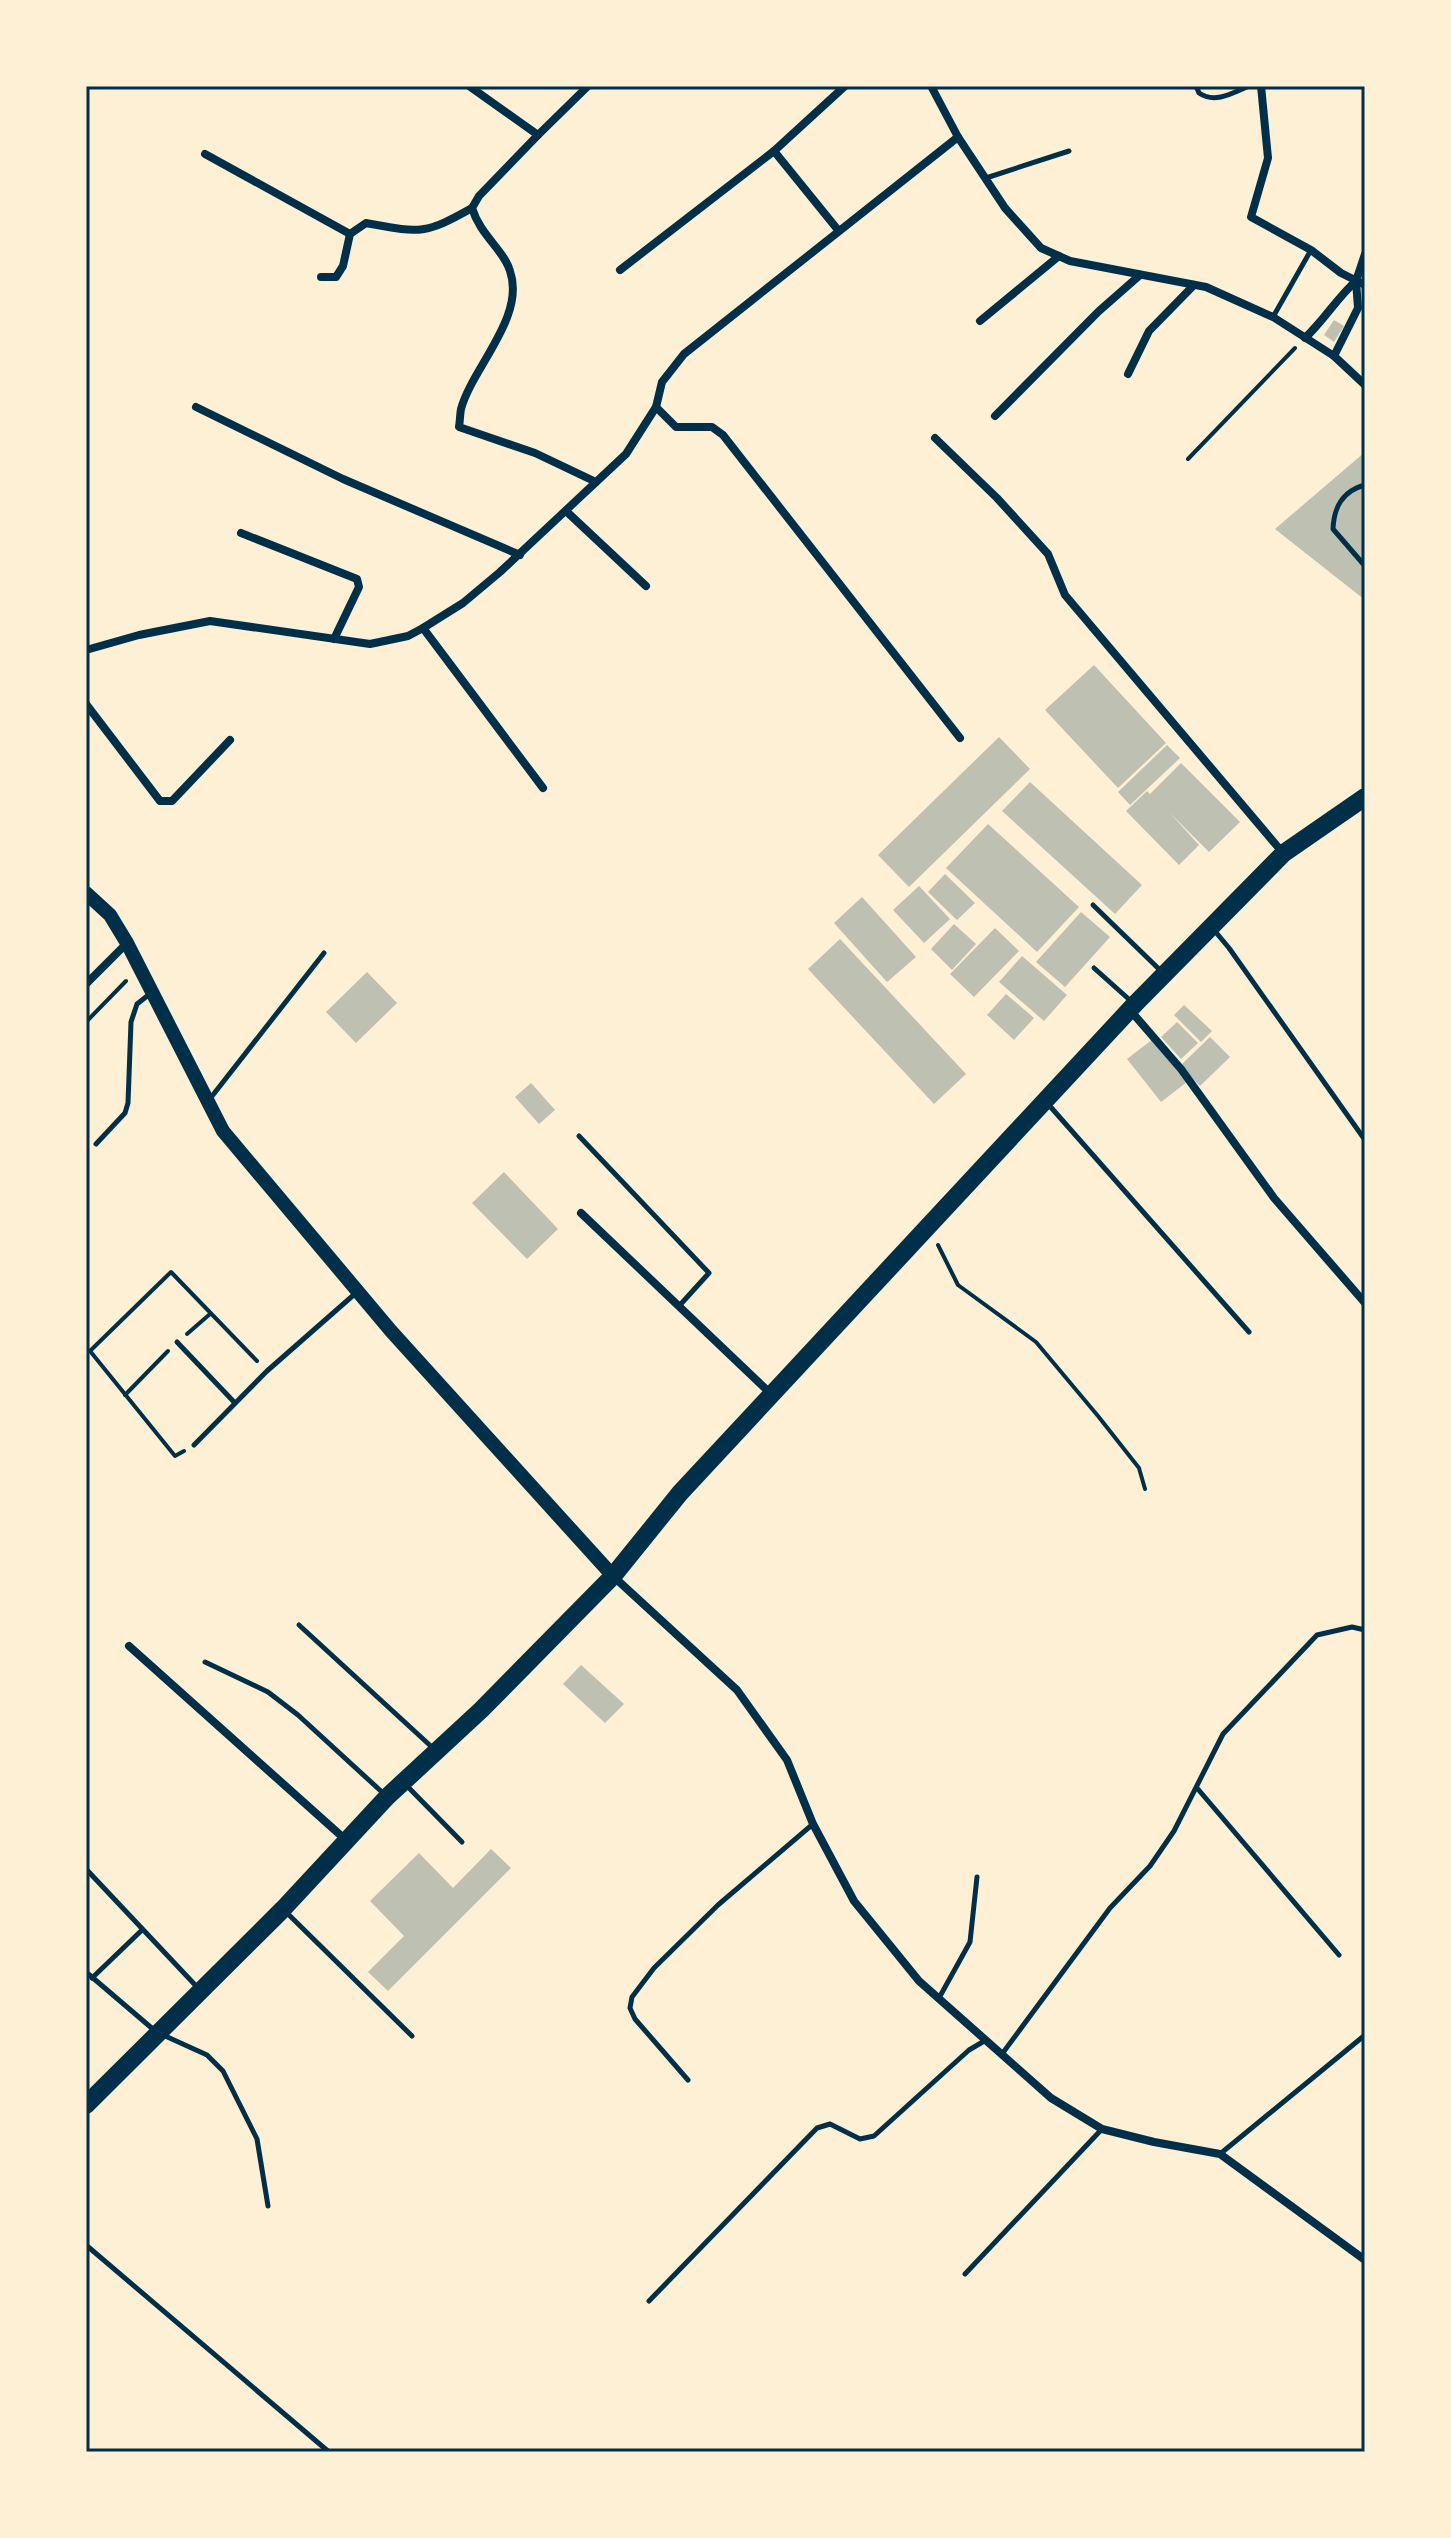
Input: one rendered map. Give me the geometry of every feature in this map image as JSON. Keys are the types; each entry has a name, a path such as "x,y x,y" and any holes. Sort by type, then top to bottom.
{"highway":[{"path":"86,2105 283,1909 387,1797 437,1752 613,1576 680,1493 1132,1007 1284,853 1365,797"}],"street":[{"path":"469,86 538,135"},
{"path":"321,277 336,277 343,266 350,234 366,223 410,231 435,229 472,208 479,196 588,86"},
{"path":"620,270 774,151 845,86"},
{"path":"931,86 985,179 1005,208 1041,248 1070,261 1206,287 1273,317 1334,356 1365,385"},
{"path":"1261,86 1268,158 1251,217 1311,250 1341,273 1361,283"},
{"path":"86,650 139,635 210,621 370,644 408,636 423,628 463,603 520,555 626,454 656,407 662,382 684,354 958,137"},
{"path":"774,151 838,230"},
{"path":"205,154 350,234"},
{"path":"472,208 476,223 510,270 512,290 508,313 493,349 461,408 459,427 535,453 596,482"},
{"path":"1334,356 1358,308 1365,254"},
{"path":"980,321 1059,256"},
{"path":"995,416 1099,311 1140,275"},
{"path":"1305,338 1338,298 1361,283"},
{"path":"1128,374 1149,331 1194,285"},
{"path":"196,407 343,479 520,555"},
{"path":"656,407 676,427 712,427 723,435 960,738"},
{"path":"935,438 997,498 1048,554 1065,595 1284,853"},
{"path":"566,511 646,586"},
{"path":"241,533 357,579 359,587 334,639"},
{"path":"423,628 543,788"},
{"path":"86,704 160,801 172,801 230,740"},
{"path":"86,893 110,915 127,943 223,1131 357,1292 613,1576 737,1690 787,1760 813,1824 854,1901 919,1981 1051,2098 1102,2129 1220,2154 1365,2260"},
{"path":"86,984 127,943"},
{"path":"1132,1007 1274,1198 1365,1303"},
{"path":"581,1213 771,1394"},
{"path":"129,1646 347,1841"}],"lane":[{"path":"1196,86 1199,93 1212,99 1249,86"},
{"path":"985,179 1069,151"},
{"path":"1273,317 1311,250"},
{"path":"1365,485 1354,488 1340,500 1334,513 1333,529 1365,566"},
{"path":"1093,905 1165,974"},
{"path":"1211,927 1365,1140"},
{"path":"207,1102 324,953"},
{"path":"1094,968 1132,1007"},
{"path":"96,1144 125,1113 131,1022 137,1004 152,992"},
{"path":"1045,1100 1249,1332"},
{"path":"579,1136 709,1273 680,1305"},
{"path":"194,1445 267,1371 357,1292"},
{"path":"177,1342 235,1403"},
{"path":"299,1625 437,1752"},
{"path":"1002,2054 1110,1908 1150,1866 1174,1831 1223,1734 1317,1635 1352,1627 1365,1630"},
{"path":"205,1662 268,1692 298,1715 387,1797"},
{"path":"403,1783 462,1842"},
{"path":"1197,1788 1339,1955"},
{"path":"688,2080 635,2019 630,2008 632,1997 654,1968 718,1905 813,1824"},
{"path":"86,1869 201,1991"},
{"path":"939,1998 970,1942 977,1877"},
{"path":"283,1909 412,2036"},
{"path":"92,1978 142,1930"},
{"path":"86,1972 158,2033 207,2055 223,2071 257,2139 268,2206"},
{"path":"1220,2154 1365,2035"},
{"path":"649,2301 817,2128 830,2124 860,2139 874,2136 969,2050 987,2039"},
{"path":"965,2274 1102,2129"},
{"path":"86,2245 329,2452"}],"path":[{"path":"1188,459 1305,338"},
{"path":"86,1022 140,968"},
{"path":"928,1225 958,1285 1036,1342 1139,1468 1145,1489"},
{"path":"194,1445 175,1456 90,1351 171,1272 267,1371"}],"building":[{"path":"1334,320 1344,326 1334,342 1324,335"},
{"path":"1365,452 1365,600 1275,529"},
{"path":"1094,665 1166,743 1118,788 1045,710"},
{"path":"999,737 1030,769 909,887 878,855"},
{"path":"1167,745 1180,758 1130,805 1118,792"},
{"path":"1181,763 1240,822 1209,852 1170,813 1199,845 1179,865 1126,811 1147,791 1150,794"},
{"path":"1030,782 1142,885 1115,914 1002,811"},
{"path":"988,824 1079,907 1037,952 946,868"},
{"path":"945,874 975,903 957,920 928,892"},
{"path":"919,886 950,919 924,943 893,910"},
{"path":"862,897 916,957 887,982 834,923"},
{"path":"1081,912 1110,937 1065,987 1036,962"},
{"path":"954,924 976,944 952,970 931,949"},
{"path":"995,928 1019,951 974,997 950,974"},
{"path":"840,939 966,1074 934,1104 808,969"},
{"path":"1022,956 1067,995 1044,1021 999,982"},
{"path":"367,972 397,1003 356,1043 326,1012"},
{"path":"1006,994 1034,1018 1014,1040 987,1015"},
{"path":"1184,1005 1212,1031 1201,1042 1174,1015"},
{"path":"1177,1022 1198,1043 1181,1059 1161,1037"},
{"path":"1210,1037 1230,1057 1200,1086 1180,1066"},
{"path":"1153,1039 1187,1082 1161,1102 1127,1059"},
{"path":"531,1083 555,1110 539,1124 515,1097"},
{"path":"504,1172 558,1229 527,1259 472,1203"},
{"path":"581,1665 624,1704 605,1723 563,1684"},
{"path":"491,1849 511,1868 388,1991 368,1972 404,1936 370,1901 419,1853 453,1888"}]}
